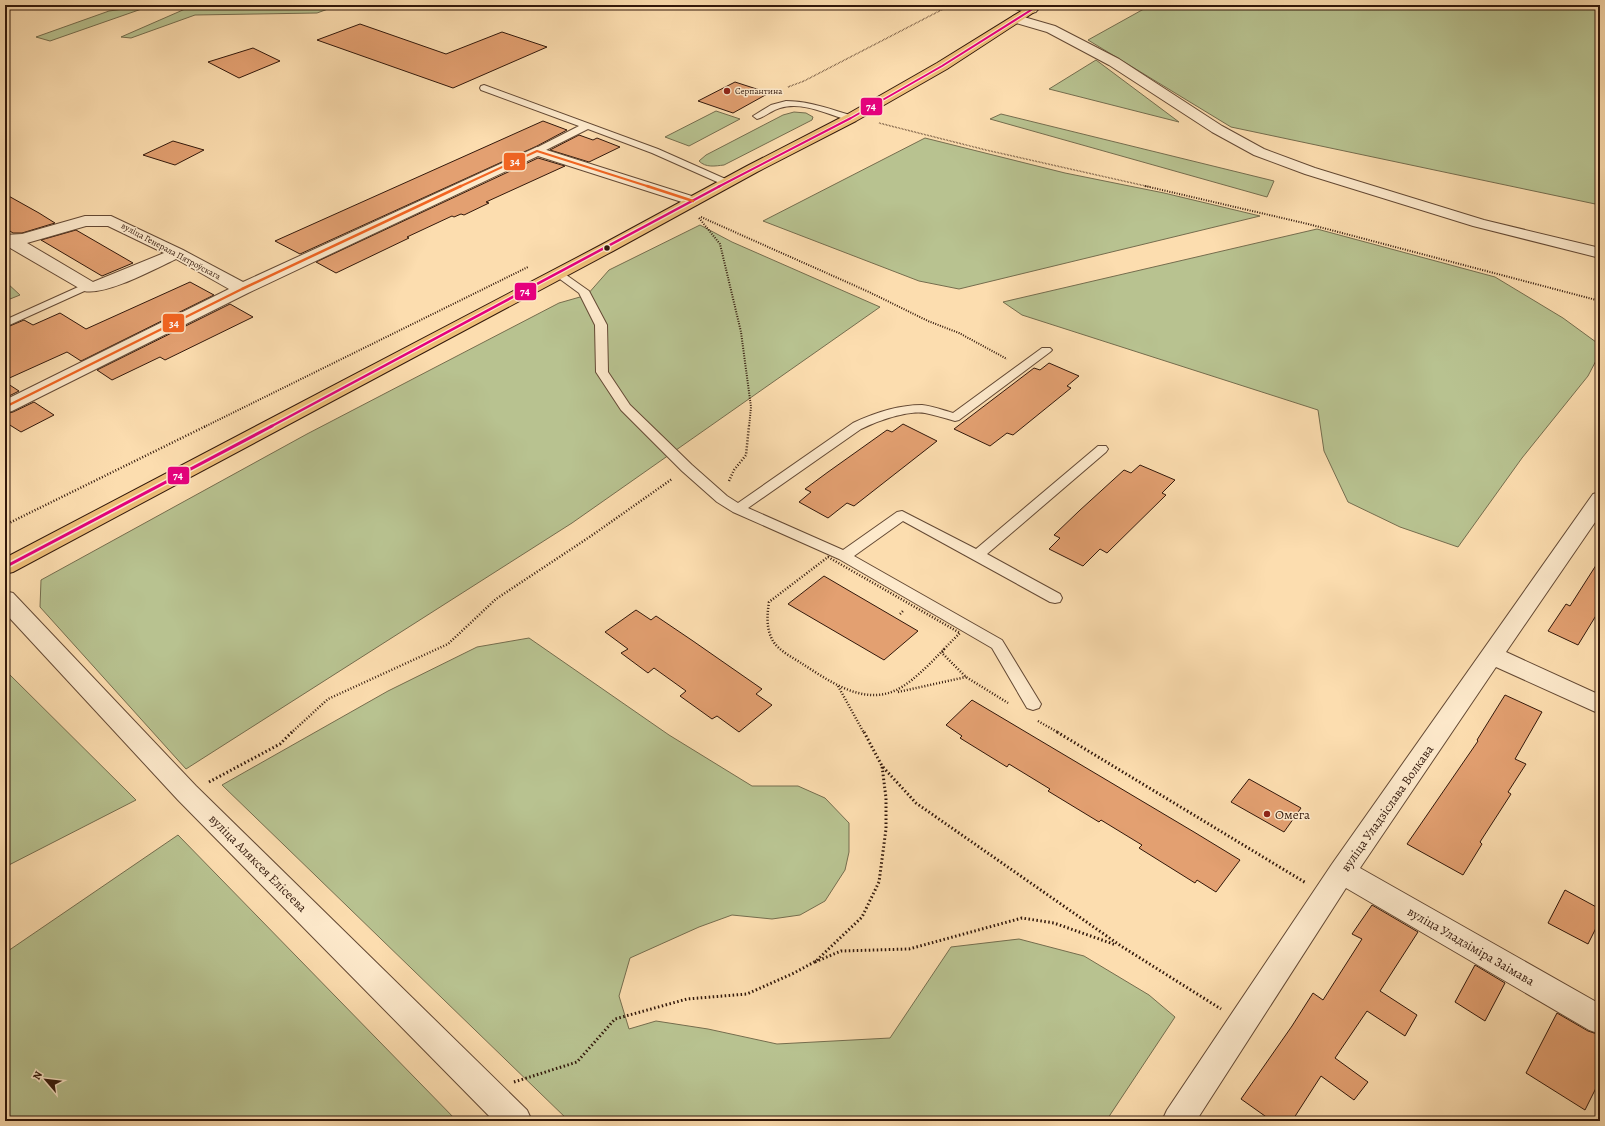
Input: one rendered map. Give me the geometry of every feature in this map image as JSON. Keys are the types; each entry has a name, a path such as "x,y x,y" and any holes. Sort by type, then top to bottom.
{"main road":[{"path":"5,567 851,118 942,66 1015,12 1036,6"}],"street":[{"path":"1015,12 1114,62 1217,129 1259,152 1310,171 1472,221 1600,253"},
{"path":"5,407 242,289 536,151 693,201"},
{"name":"вуліца Генерала Пятроўскага","path":"8,240 35,236 74,223 104,220 118,223 177,253 242,289"},
{"path":"8,240 86,286 100,286 177,253"},
{"name":"вуліца Уладзіслава Волкава","path":"1178,1121 1342,872 1600,501"},
{"name":"вуліца Аляксея Елісеева","path":"5,599 187,793 516,1121"},
{"path":"1493,656 1600,706"},
{"name":"вуліца Уладзіміра Заімава","path":"1342,872 1600,1020"}],"lane":[{"path":"484,88 655,151 727,183"},
{"path":"757,116 778,106 796,104 817,108 851,118"},
{"path":"536,151 587,126"},
{"path":"558,274 584,291 601,325 602,372 625,407 687,468 722,499 738,509 844,556 997,644 1033,711"},
{"path":"5,324 86,286"},
{"path":"738,509 866,421 886,414 923,409 956,417 1046,350"},
{"path":"977,556 1102,449"},
{"path":"844,556 902,515 1054,598"}],"path":[{"path":"782,90 804,81 951,5"},
{"path":"851,118 869,120 986,150 1309,224 1509,278 1600,300"},
{"path":"722,499 734,470 746,455 751,407 741,332 720,244 698,216 869,292 928,321 959,333 1023,367"},
{"path":"5,525 532,265"},
{"path":"187,793 280,744 328,700 448,644 496,599 592,536 687,468"},
{"path":"828,557 769,602 767,616 769,633 774,642 788,654 838,686 861,695 874,696 889,694 966,677"},
{"path":"889,694 907,684 960,633"},
{"path":"944,648 942,653 966,677 1013,706"},
{"path":"838,686 882,766 916,803 1121,946 1242,1023"},
{"path":"1033,711 1327,896"},
{"path":"486,1090 577,1062 615,1019 687,999 747,994 794,974 816,961 862,917 878,882 886,829 886,798 882,766"},
{"path":"806,966 842,952 909,949 1022,918 1054,923 1121,946"}],"green space":[{"path":"153,5 50,41 36,37 109,11"},
{"path":"339,5 317,13 195,15 131,38 121,37 192,6"},
{"path":"1151,5 1600,5 1600,205 1231,127 1088,40"},
{"path":"1096,60 1179,122 1049,89"},
{"path":"716,111 740,119 689,146 665,137"},
{"path":"794,112 806,113 813,117 812,120 724,165 708,166 699,161 706,155 783,115"},
{"path":"1001,114 1274,181 1267,197 990,119"},
{"path":"925,138 1065,173 1164,193 1260,216 959,289 919,281 763,221"},
{"path":"700,225 732,242 880,307 572,523 186,769 40,607 41,580 307,434 559,303 587,295 609,270"},
{"path":"1317,229 1495,277 1563,318 1600,345 1600,353 1588,376 1522,458 1458,547 1400,527 1348,502 1324,451 1318,410 1022,315 1003,302"},
{"path":"5,281 7,283 20,295 5,301"},
{"path":"529,638 669,735 752,786 798,786 825,798 849,823 849,852 845,870 825,901 800,915 772,919 732,915 699,927 630,958 619,996 629,1029 656,1021 708,1029 777,1044 890,1038 951,947 1019,939 1084,956 1149,995 1175,1017 1106,1121 569,1121 222,785 388,691 477,647"},
{"path":"5,670 136,800 5,867"},
{"path":"178,835 457,1121 5,1121 5,953"}],"building":[{"path":"360,24 446,54 502,32 547,47 453,88 317,40"},
{"path":"253,48 280,61 239,78 208,62"},
{"path":"735,82 769,93 733,113 698,101"},
{"path":"543,121 567,130 537,146 300,254 275,241"},
{"path":"579,135 593,140 597,138 620,147 589,162 550,150"},
{"path":"173,141 204,150 175,165 143,155"},
{"path":"538,158 565,166 486,202 489,203 464,215 461,214 454,217 452,216 407,237 409,238 336,273 316,262"},
{"path":"5,194 55,223 22,233 13,233 5,228"},
{"path":"76,230 133,263 102,276 41,240"},
{"path":"190,282 214,295 81,361 67,352 5,380 5,328 24,320 33,325 60,313 86,329"},
{"path":"230,304 253,317 165,360 160,357 112,380 97,370"},
{"path":"1049,363 1079,376 1067,386 1071,388 1013,435 1007,433 990,446 954,429 1034,368 1040,370"},
{"path":"5,382 19,391 5,398"},
{"path":"34,402 54,415 21,432 5,422 5,414 13,412"},
{"path":"903,424 937,441 854,506 847,503 828,518 799,502 811,492 805,489 887,430 892,432"},
{"path":"1140,465 1175,480 1162,493 1166,495 1107,553 1100,549 1083,566 1049,549 1060,538 1054,535 1079,511 1124,470 1131,473"},
{"path":"1600,559 1600,609 1578,645 1548,631 1566,604 1570,606"},
{"path":"824,576 918,631 884,660 788,604"},
{"path":"636,610 651,620 656,616 762,689 756,694 772,705 739,732 717,716 712,719 680,696 686,691 654,668 648,673 621,653 628,649 605,632"},
{"path":"1505,695 1542,712 1515,759 1526,764 1508,792 1511,794 1480,842 1482,844 1463,875 1407,844 1478,741 1477,740"},
{"path":"972,700 1240,860 1216,892 1197,880 1195,883 1139,848 1142,845 1101,820 1099,822 1048,791 1050,789 1009,764 1007,767 960,738 962,736 946,725"},
{"path":"1249,779 1301,808 1284,832 1231,802"},
{"path":"1565,890 1600,909 1600,920 1588,944 1548,923"},
{"path":"1372,905 1418,932 1380,991 1417,1015 1405,1036 1367,1011 1335,1058 1368,1082 1354,1100 1321,1076 1292,1121 1272,1121 1241,1099 1313,993 1323,1000 1362,939 1352,934"},
{"path":"1475,965 1505,983 1485,1021 1455,1002"},
{"path":"1557,1013 1588,1031 1600,1035 1600,1080 1585,1110 1526,1073"}],"transit line":[{"name":"74","path":"5,567 607,248 752,169 851,118 942,66 1039,5"},
{"name":"34","path":"5,407 242,289 537,151 693,201"}],"place":[{"name":"Серпантина","path":"727,91"},
{"name":"Омега","path":"1267,814"}]}
